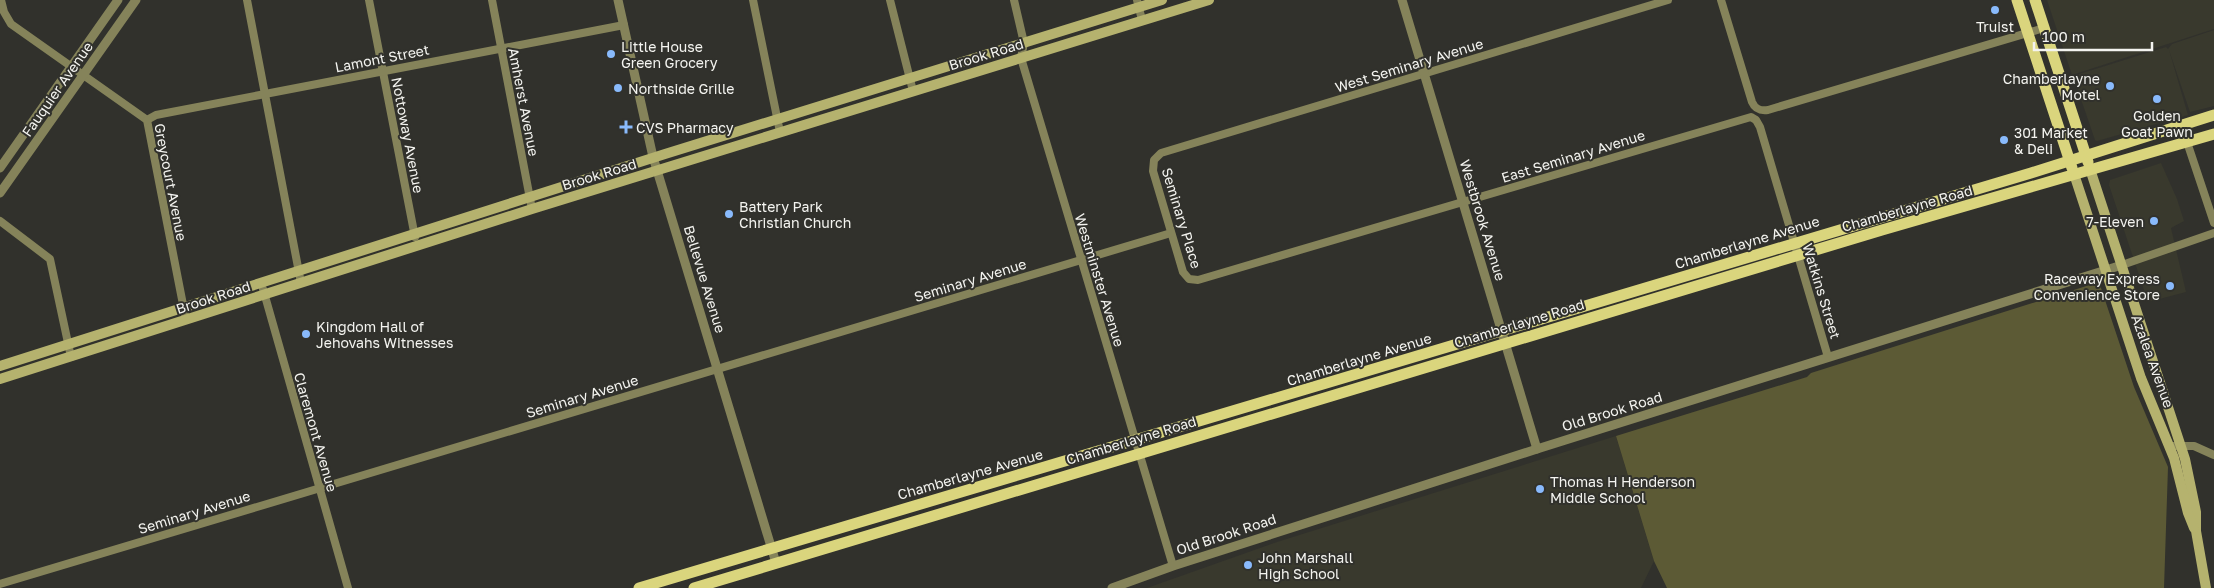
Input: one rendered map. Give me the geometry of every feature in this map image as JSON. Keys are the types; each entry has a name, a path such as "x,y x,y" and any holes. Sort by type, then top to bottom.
{"main road":[{"name":"Brook Road","path":"0,366 530,196 1024,43 1138,3 1162,0"},
{"name":"Brook Road","path":"0,379 532,209 1208,0"},
{"name":"Azalea Avenue","path":"2017,0 2141,378 2170,446 2177,466 2188,513 2196,531"},
{"name":"Azalea Avenue","path":"2035,0 2181,445 2196,512 2196,531 2206,588"},
{"path":"2086,156 2214,115"},
{"name":"Chamberlayne Road","path":"776,563 1798,255 2214,134"},
{"name":"Chamberlayne Avenue","path":"639,588 1502,332 2086,156"},
{"path":"694,588 776,563"}],"street":[{"name":"Greycourt Avenue","path":"1,0 6,18 11,24 147,120 186,320"},
{"name":"Fauquier Avenue","path":"0,168 118,0"},
{"name":"Fauquier Avenue","path":"0,193 136,0"},
{"path":"246,0 301,283"},
{"name":"Nottoway Avenue","path":"369,0 417,246"},
{"name":"Amherst Avenue","path":"492,0 532,209"},
{"name":"Bellevue Avenue","path":"618,0 653,158 776,563"},
{"path":"753,0 780,132"},
{"path":"890,0 913,91"},
{"name":"Westminster Avenue","path":"1014,0 1024,43 1021,58 1174,566"},
{"name":"Westbrook Avenue","path":"1402,0 1537,449"},
{"name":"West Seminary Avenue","path":"1157,156 1177,148 1668,0"},
{"path":"1721,0 1752,102 1757,109 1768,110 2044,28"},
{"path":"1138,3 1142,20"},
{"name":"Lamont Street","path":"147,120 156,115 624,25"},
{"name":"East Seminary Avenue","path":"1198,280 1744,117 1754,118"},
{"name":"Watkins Street","path":"1754,118 1760,127 1828,357"},
{"path":"2187,142 2214,224"},
{"name":"Seminary Place","path":"1157,156 1152,164 1153,171 1185,276 1192,280 1198,280"},
{"path":"0,221 50,259 72,357"},
{"name":"Seminary Avenue","path":"0,584 1171,233"},
{"path":"2122,265 2214,233"},
{"name":"Old Brook Road","path":"1112,588 1174,566 1537,449 2122,265"},
{"name":"Claremont Avenue","path":"262,283 348,588"},
{"path":"2170,446 2201,447 2214,455"}],"shaded area":[{"path":"2047,0 2214,0 2214,29 2072,75"},
{"path":"2214,30 2214,106 2190,112 2169,50 2188,115 2095,140 2073,76 2166,47 2168,49 2172,44"},
{"path":"2161,163 2177,199 2184,221 2171,228 2186,292 2148,302 2109,185 2110,180"},
{"path":"2099,282 2134,387 2168,467 2164,588 1667,588 1654,561 1616,436 1807,377 1811,373"},
{"name":"Thomas H Henderson Middle School","path":"1616,436 1654,561 1641,588 1147,588 1277,542"}],"place":[{"name":"Truist","path":"1995,10"},
{"name":"Little House Green Grocery","path":"611,54"},
{"name":"Chamberlayne Motel","path":"2110,86"},
{"name":"Northside Grille","path":"618,88"},
{"name":"Golden Goat Pawn","path":"2157,99"},
{"name":"CVS Pharmacy","path":"626,127"},
{"name":"301 Market & Deli","path":"2004,140"},
{"name":"Battery Park Christian Church","path":"729,214"},
{"name":"7-Eleven","path":"2154,221"},
{"name":"Raceway Express Convenience Store","path":"2170,286"},
{"name":"Kingdom Hall of Jehovahs Witnesses","path":"306,334"},
{"name":"Thomas H Henderson Middle School","path":"1540,489"},
{"name":"John Marshall High School","path":"1248,565"}]}
